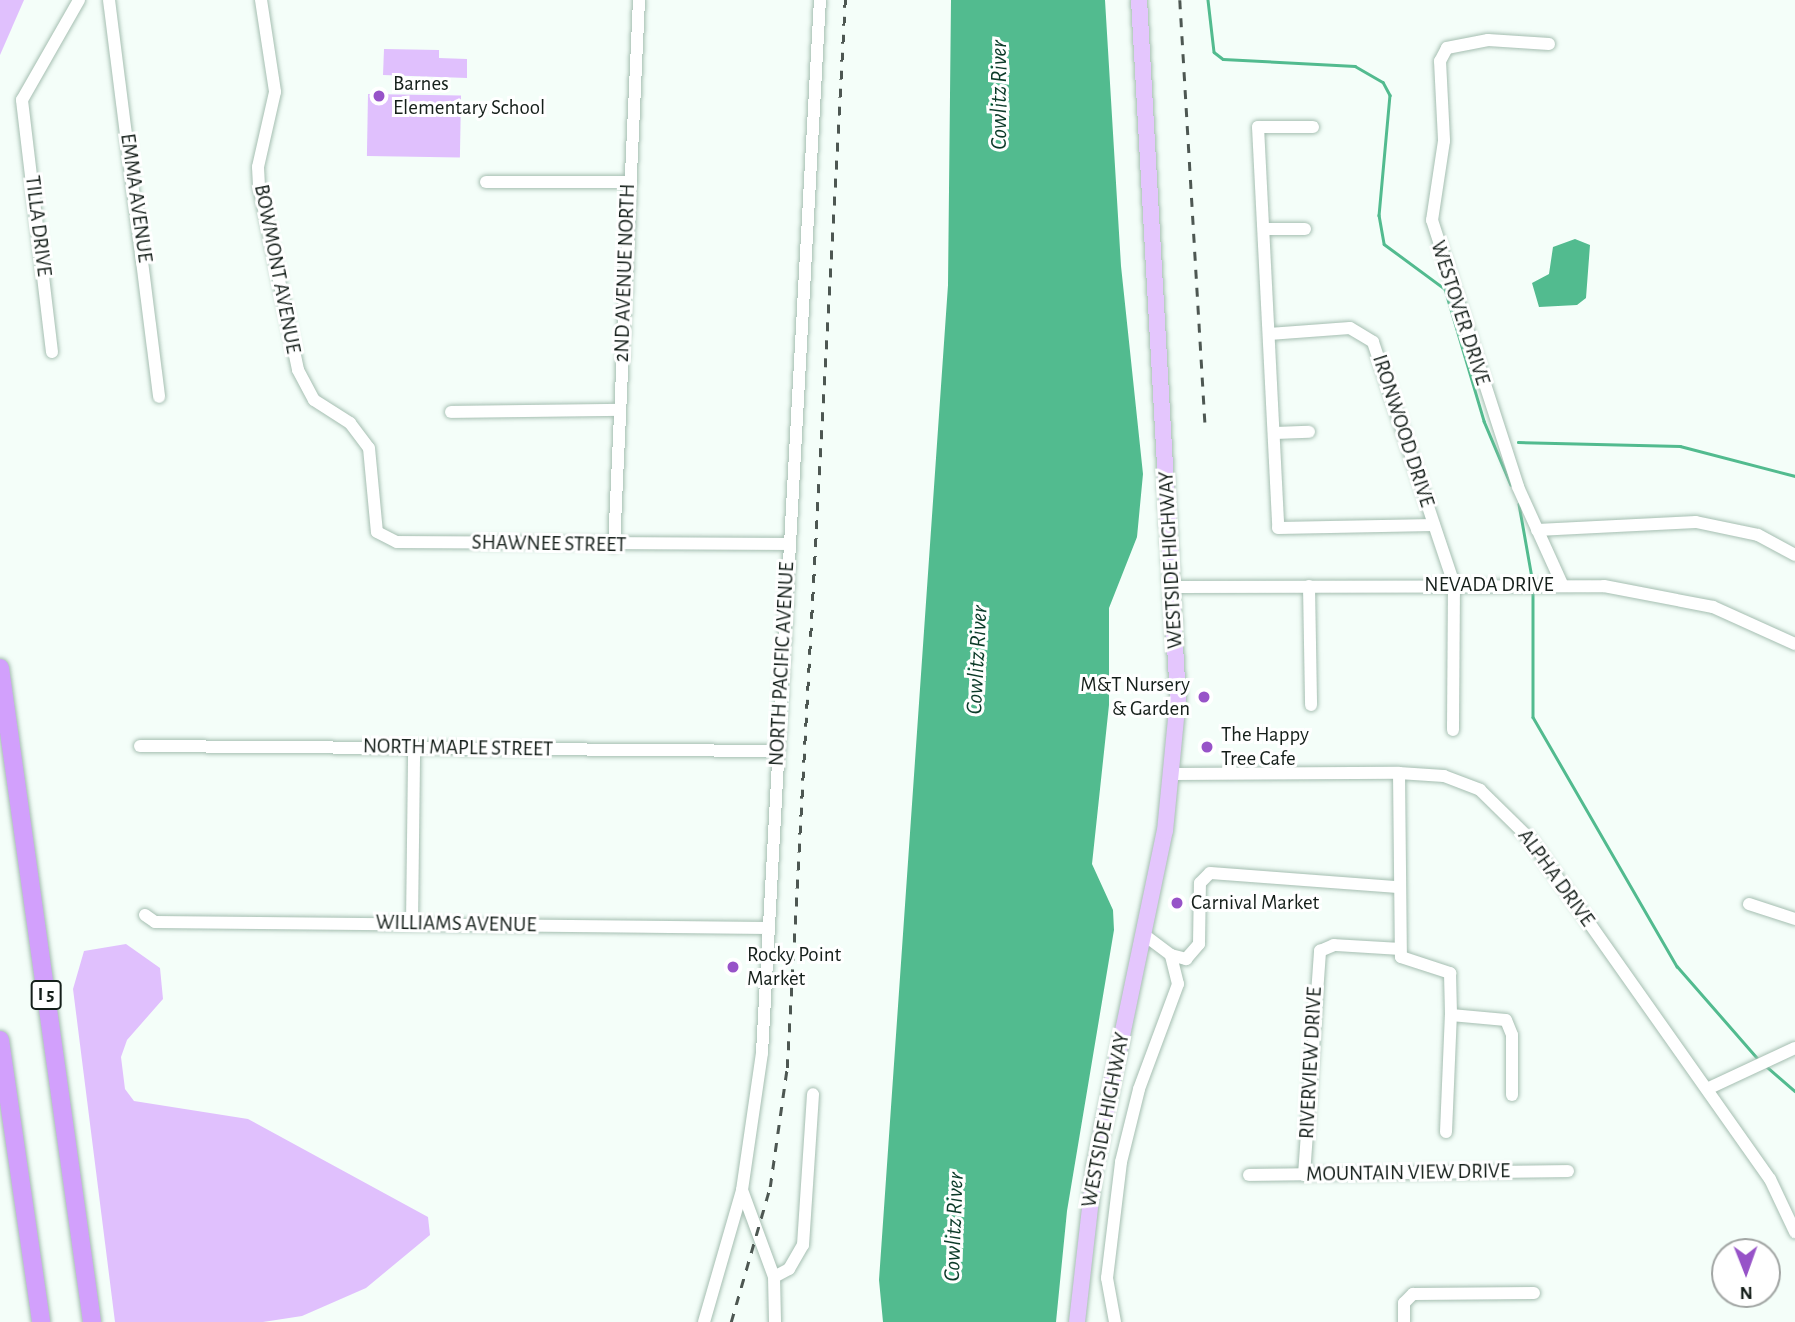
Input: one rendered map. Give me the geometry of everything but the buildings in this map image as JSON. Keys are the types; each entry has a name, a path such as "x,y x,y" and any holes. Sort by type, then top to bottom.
{"highway":[{"name":"I 5","path":"0,668 92,1322"},
{"path":"0,1041 41,1322"}],"main road":[{"name":"WESTSIDE HIGHWAY","path":"1077,1322 1095,1165 1173,774 1178,699 1174,587 1139,0"}],"street":[{"name":"TILLA DRIVE","path":"52,352 22,100 79,0"},
{"name":"EMMA AVENUE","path":"109,0 159,397"},
{"name":"BOWMONT AVENUE","path":"261,0 275,92 258,177 298,370 314,400 362,436 371,468"},
{"name":"2ND AVENUE NORTH","path":"614,546 628,182 639,0"},
{"name":"NORTH PACIFIC AVENUE","path":"704,1322 742,1190 762,1053 820,0"},
{"name":"WESTOVER DRIVE","path":"1549,44 1489,40 1447,48 1440,61 1444,141 1432,220 1537,530 1562,584"},
{"path":"1313,127 1258,127 1278,528 1434,525"},
{"path":"486,182 628,182"},
{"path":"1265,229 1305,229"},
{"name":"IRONWOOD DRIVE","path":"1269,334 1350,328 1373,342 1454,584 1453,730"},
{"path":"451,412 620,410"},
{"path":"1274,433 1308,432"},
{"name":"SHAWNEE STREET","path":"371,468 372,523 386,540 614,546 788,544"},
{"path":"1537,530 1696,522 1758,534 1795,555"},
{"name":"NEVADA DRIVE","path":"1174,587 1562,584 1688,600 1795,644"},
{"path":"1309,586 1311,705"},
{"name":"NORTH MAPLE STREET","path":"140,746 777,751"},
{"path":"412,923 414,747"},
{"path":"1399,773 1399,949 1407,964 1450,973 1446,1132"},
{"name":"ALPHA DRIVE","path":"1173,774 1399,773 1444,776 1480,790 1507,814 1707,1089 1770,1179 1795,1232"},
{"path":"1143,934 1171,955 1186,959 1199,944 1200,883 1210,873 1398,887"},
{"path":"1749,904 1795,919"},
{"name":"WILLIAMS AVENUE","path":"145,915 155,922 768,928"},
{"name":"RIVERVIEW DRIVE","path":"1304,1175 1320,951 1334,945 1399,949"},
{"path":"1115,1322 1107,1279 1120,1174 1139,1089 1178,989 1171,955"},
{"path":"1451,1015 1497,1016 1510,1025 1513,1095"},
{"path":"1707,1089 1795,1048"},
{"path":"774,1278 789,1269 803,1245 813,1094"},
{"name":"MOUNTAIN VIEW DRIVE","path":"1249,1175 1568,1171"},
{"path":"742,1190 774,1278 775,1322"},
{"path":"1404,1322 1404,1303 1413,1294 1534,1293"}],"shaded area":[{"path":"0,0 24,0 0,55"},
{"path":"384,49 439,50 439,58 467,59 467,78 383,75"},
{"path":"368,94 461,96 460,158 367,156"},
{"path":"126,944 160,968 163,999 127,1040 121,1057 125,1089 134,1101 248,1119 428,1217 430,1235 366,1288 302,1316 263,1322 115,1322 73,989 84,951"}],"water":[{"name":"Cowlitz River","path":"951,0 1105,0 1121,266 1143,474 1137,537 1109,608 1109,705 1092,864 1113,910 1114,930 1067,1211 1056,1322 883,1322 879,1280 948,285"},
{"path":"1575,239 1590,245 1586,298 1577,305 1539,307 1532,283 1549,274 1553,247"}],"waterway":[{"path":"1208,0 1214,52 1223,59 1355,66 1383,82 1390,95 1379,215 1384,244 1445,289 1484,421 1511,485"},
{"path":"1518,442 1680,446 1795,476"},
{"path":"1519,504 1533,583"},
{"path":"1533,590 1533,717 1677,966 1758,1059"},
{"path":"1766,1066 1795,1091"}],"railway":[{"path":"731,1322 770,1187 787,1068 845,0"},
{"path":"1180,0 1205,425"}],"place":[{"name":"Barnes Elementary School","path":"379,96"},
{"name":"M&T Nursery & Garden","path":"1204,697"},
{"name":"The Happy Tree Cafe","path":"1207,747"},
{"name":"Carnival Market","path":"1177,903"},
{"name":"Rocky Point Market","path":"733,967"}]}
